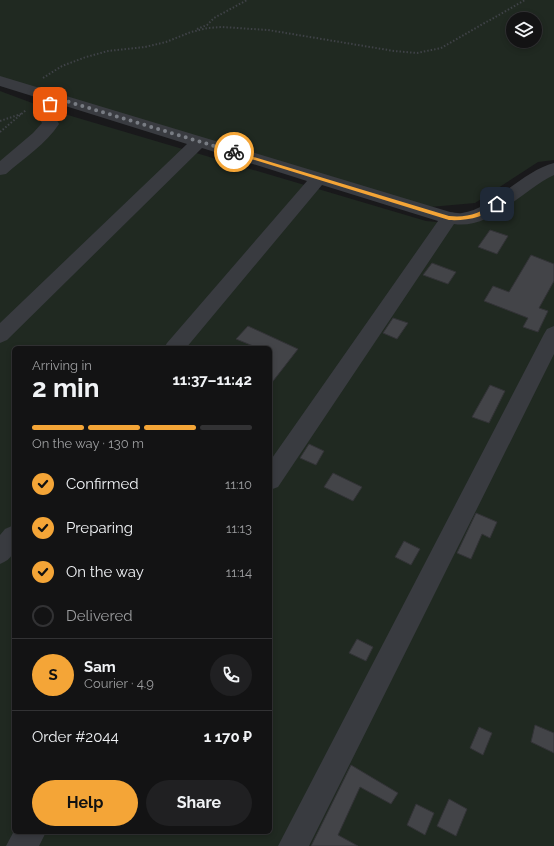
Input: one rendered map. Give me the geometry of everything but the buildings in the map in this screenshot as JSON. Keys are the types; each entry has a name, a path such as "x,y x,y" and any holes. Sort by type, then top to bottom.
{"street":[{"path":"0,81 26,89 48,101 199,142 449,218 463,219 486,212 542,172 554,168"},
{"path":"0,170 39,137 51,124 48,117 48,101"},
{"path":"0,335 199,142"},
{"path":"176,346 319,178"},
{"path":"272,477 449,218"},
{"path":"293,846 554,334"},
{"path":"0,553 12,538"},
{"path":"21,846 30,834"}],"path":[{"path":"26,89 62,66 86,57 108,51 145,47 166,42 191,32 247,0"},
{"path":"191,32 222,27 268,30 394,51 417,53 441,48 525,0"},
{"path":"0,121 21,114 48,101"},
{"path":"0,132 21,114 48,101"}],"shaded area":[{"path":"0,0 554,0 554,160 538,162 475,203 430,207 0,79"},
{"path":"0,91 51,110 426,221 459,224 554,173 554,846 0,846"}],"way so far":[{"path":"50,104 56,98 234,152"}],"route":[{"path":"234,152 449,218 463,219 486,212 497,204"}]}
